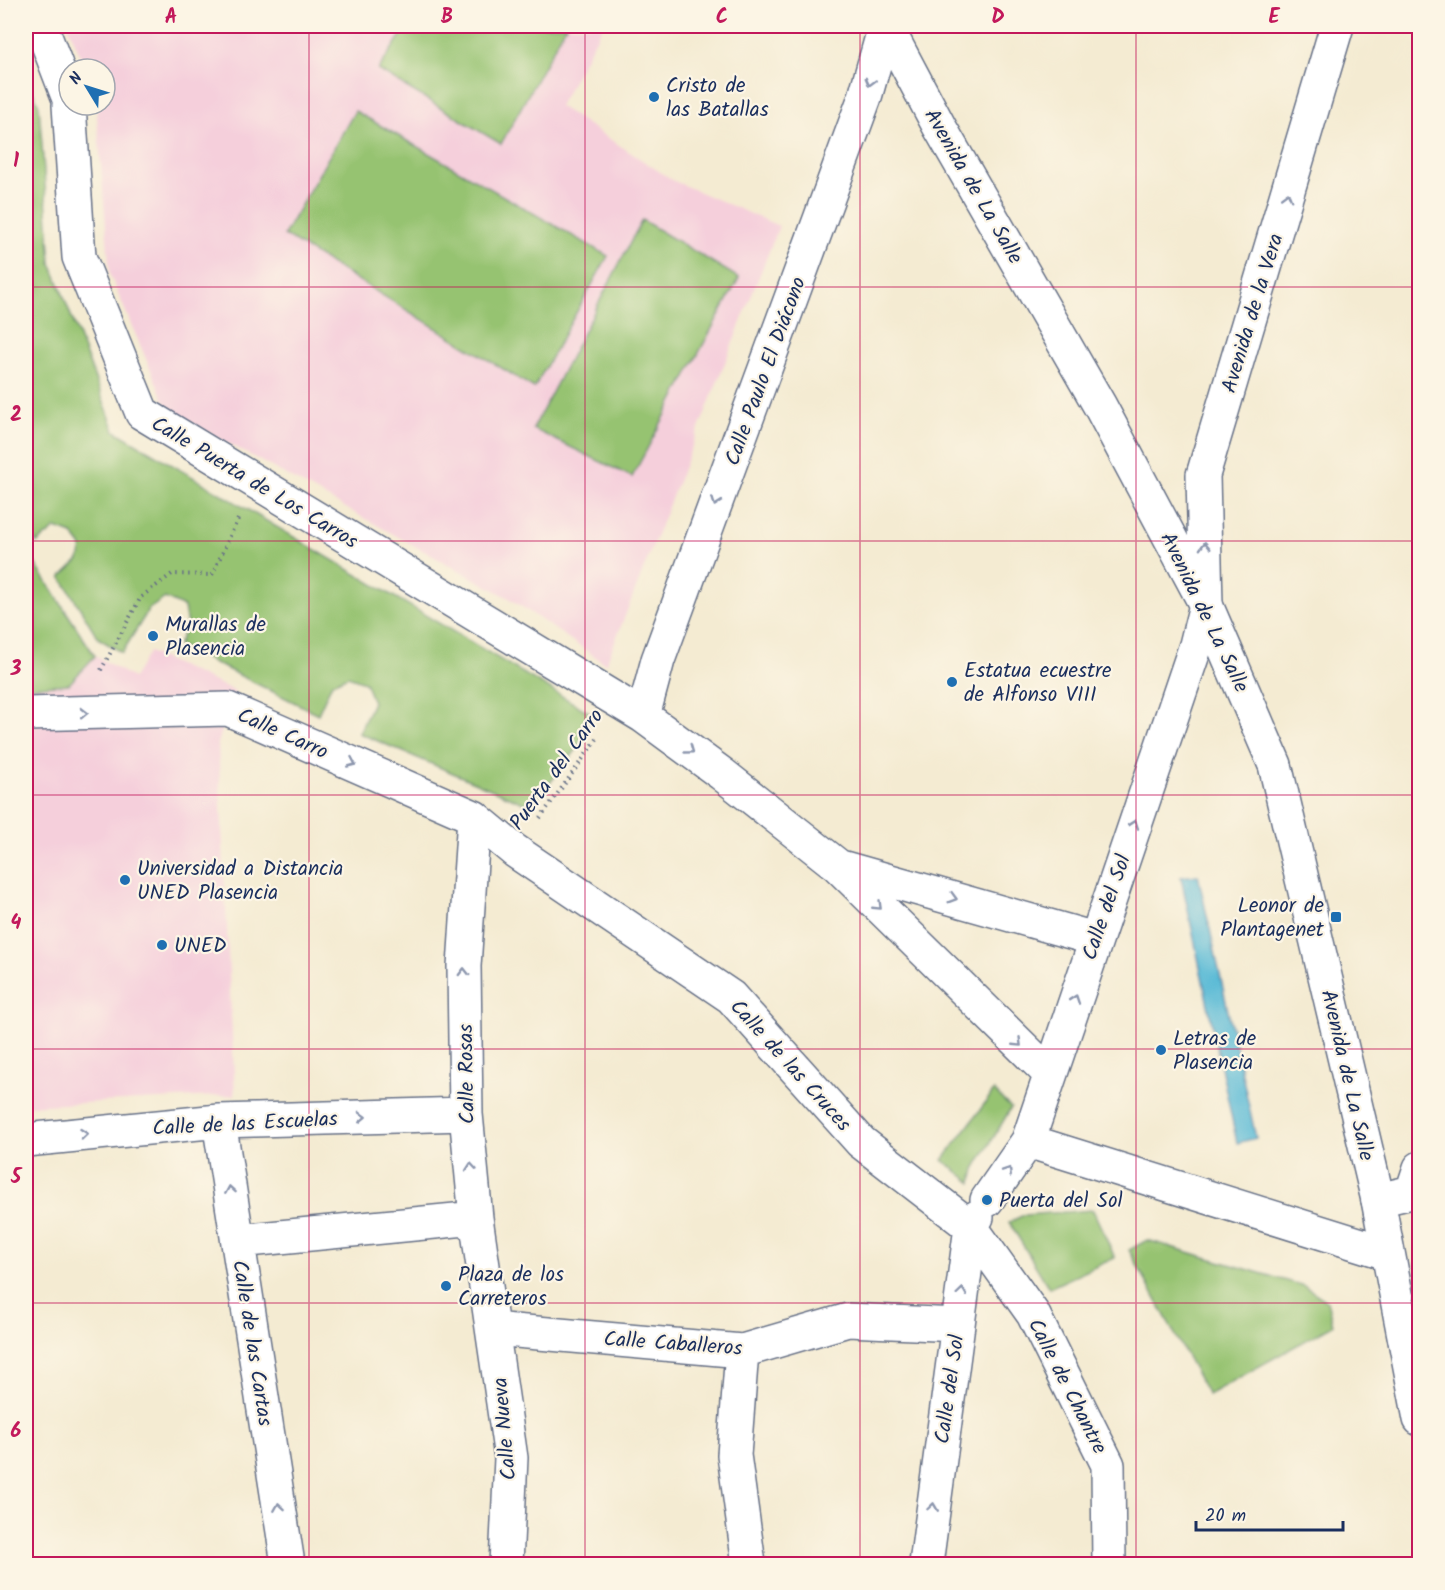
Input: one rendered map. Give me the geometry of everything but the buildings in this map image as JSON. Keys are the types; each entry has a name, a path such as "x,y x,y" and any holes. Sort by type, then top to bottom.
{"street":[{"path":"41,26 57,68"},
{"name":"Avenida de La Salle","path":"886,26 939,126 1100,406 1206,605 1275,765 1378,1200 1419,1419"},
{"name":"Calle Paulo El Diácono","path":"632,710 658,660 865,97 886,26"},
{"name":"Avenida de la Vera","path":"1206,605 1203,475 1336,26"},
{"name":"Calle Puerta de Los Carros","path":"70,117 79,257 142,413 632,710 722,774 837,865 1050,1074"},
{"name":"Calle del Sol","path":"926,1564 958,1325 979,1214 1028,1141 1196,645 1206,605"},
{"name":"Calle Carro","path":"26,714 228,709 474,817 515,851"},
{"name":"Calle Rosas","path":"474,817 464,966 466,1114 476,1218 493,1329"},
{"name":"Calle de las Cruces","path":"515,851 731,997 861,1142 979,1214"},
{"path":"837,865 1095,939"},
{"name":"Calle de las Escuelas","path":"26,1140 219,1121 466,1114"},
{"name":"Calle de las Cartas","path":"219,1121 288,1564"},
{"path":"1028,1141 1387,1253"},
{"path":"1378,1200 1412,1192 1419,1168"},
{"name":"Calle de Chantre","path":"979,1214 1033,1314 1108,1465 1109,1564"},
{"path":"237,1241 476,1218"},
{"name":"Calle Caballeros","path":"493,1329 742,1352 848,1320 958,1325"},
{"name":"Calle Nueva","path":"493,1329 511,1458 506,1564"},
{"path":"742,1352 735,1455 749,1564"}],"path":[{"path":"77,713 141,597 172,574 212,575 255,483"},
{"name":"Puerta del Carro","path":"515,851 632,710"}],"shaded area":[{"path":"68,26 603,26 559,106 674,181 779,226 606,664 509,598 168,410 110,275 97,117 117,117 117,57 81,57"},
{"name":"Universidad a Distancia UNED Plasencia","path":"26,550 96,656 133,678 149,652 235,691 218,743 235,1095 26,1106"}],"green space":[{"path":"407,26 566,26 501,144 378,70"},
{"path":"26,76 39,106 51,263 115,431 592,714 577,749 537,799 528,805 359,733 373,702 365,682 348,676 332,683 318,714 178,645 187,625 184,607 165,598 149,609 122,653 98,638 61,577 79,560 82,547 72,534 56,528 37,543 26,524"},
{"path":"355,111 608,256 534,388 284,235"},
{"path":"642,220 739,278 632,477 533,429"},
{"path":"26,550 95,656 69,684 28,687"},
{"path":"994,1091 1011,1108 975,1169 972,1183 943,1160"},
{"path":"1093,1210 1115,1258 1049,1288 1009,1222 1024,1215"},
{"path":"1147,1240 1304,1286 1327,1301 1333,1325 1208,1395 1129,1250"}],"water":[{"path":"1198,875 1256,1138 1237,1143 1181,877"}],"place":[{"name":"Cristo de las Batallas","path":"654,97"},
{"name":"Murallas de Plasencia","path":"153,636"},
{"name":"Estatua ecuestre de Alfonso VIII","path":"952,682"},
{"name":"Universidad a Distancia UNED Plasencia","path":"125,880"},
{"name":"Leonor de Plantagenet","path":"1336,917"},
{"name":"UNED","path":"162,945"},
{"name":"Letras de Plasencia","path":"1161,1050"},
{"name":"Puerta del Sol","path":"987,1200"},
{"name":"Plaza de los Carreteros","path":"446,1286"}]}
